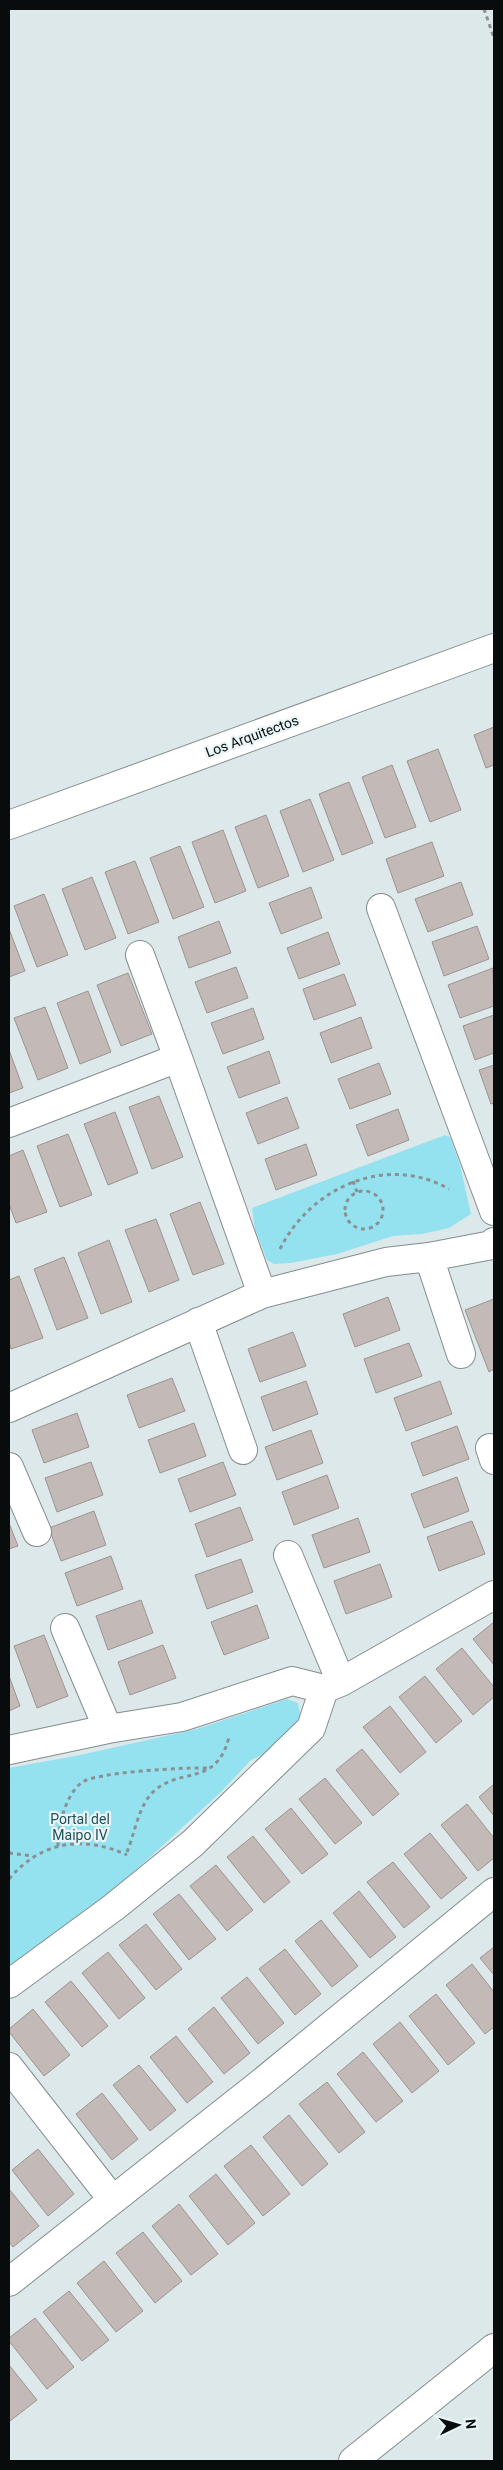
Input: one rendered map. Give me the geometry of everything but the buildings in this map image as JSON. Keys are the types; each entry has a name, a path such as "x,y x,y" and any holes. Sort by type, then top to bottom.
{"street":[{"name":"Los Arquitectos","path":"9,825 494,648"},
{"path":"380,908 491,1201"},
{"path":"140,954 258,1282"},
{"path":"9,1123 178,1058"},
{"path":"9,1408 198,1322 258,1282 429,1257 492,1245 494,1242"},
{"path":"429,1257 462,1354"},
{"path":"198,1322 243,1450"},
{"path":"9,1467 37,1532"},
{"path":"9,1984 114,1908 193,1843 311,1728 332,1685 288,1555"},
{"path":"9,1750 108,1729 182,1717 292,1681 332,1685 494,1595"},
{"path":"65,1628 108,1729"},
{"path":"9,2282 261,2083 494,1892"},
{"path":"9,2067 112,2199"},
{"path":"353,2461 494,2348"}],"path":[{"path":"484,9 494,38"},
{"path":"258,1282 274,1264 289,1232 312,1205 331,1191 353,1182 376,1176 400,1175 434,1182 466,1197 491,1201"},
{"path":"353,1182 357,1192"},
{"path":"362,1190 373,1192 384,1206 382,1218 369,1228 358,1228 348,1221 346,1216 344,1210 348,1199 357,1192 362,1190"},
{"path":"126,1854 143,1808 152,1793 166,1784 199,1774 211,1768 220,1758 231,1732 227,1702"},
{"path":"58,1846 60,1823 74,1791 82,1781 144,1771 211,1768"},
{"path":"9,1879 32,1856 58,1846 80,1843 97,1844 126,1854 153,1875"},
{"path":"9,1854 32,1856"}],"green space":[{"path":"445,1135 450,1137 460,1165 471,1214 449,1228 422,1234 393,1236 337,1254 291,1263 274,1264 267,1260 255,1229 252,1208"},
{"name":"Portal del Maipo IV","path":"287,1699 298,1703 301,1720 297,1727 264,1754 251,1760 220,1793 113,1891 86,1909 9,1969 9,1768 80,1755 197,1729"}]}
